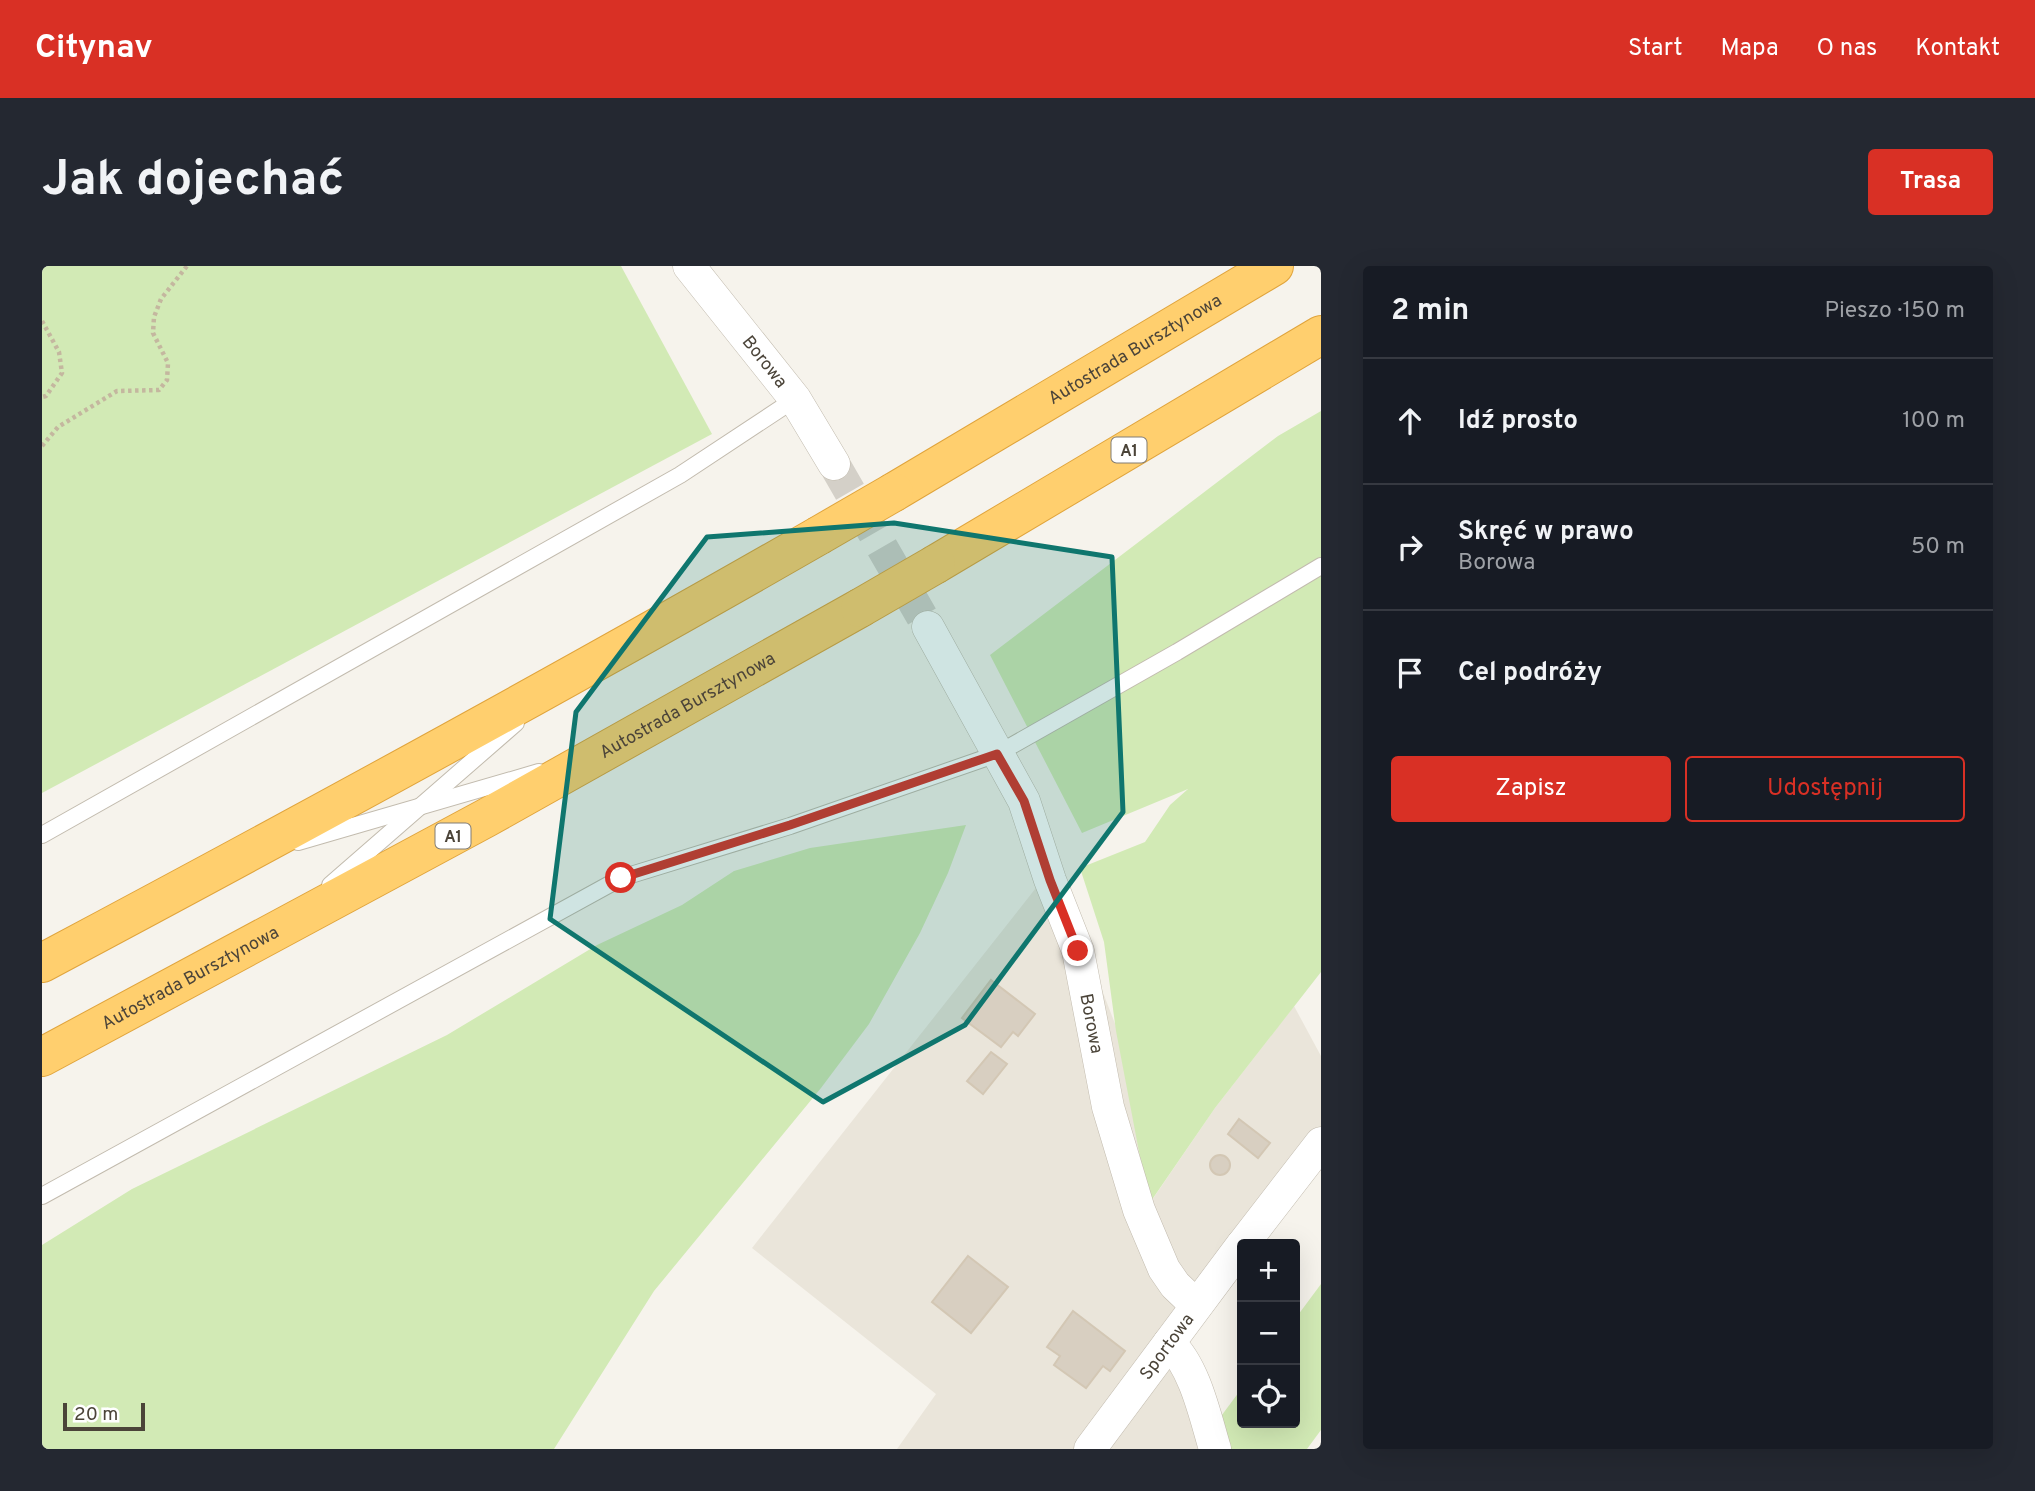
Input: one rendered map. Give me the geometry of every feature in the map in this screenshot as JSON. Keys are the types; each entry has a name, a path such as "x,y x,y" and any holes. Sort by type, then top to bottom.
{"highway":[{"name":"Autostrada Bursztynowa","path":"42,963 565,680 894,492 1274,266"},
{"name":"Autostrada Bursztynowa","path":"42,1057 274,934 605,752 936,564 1321,335"}],"street":[{"name":"Borowa","path":"689,266 795,399 834,464"},
{"name":"Borowa","path":"928,627 1024,801 1050,880 1078,951 1108,1107 1139,1210 1164,1269 1175,1285 1196,1305"},
{"name":"Sportowa","path":"1247,1239 1321,1143"},
{"name":"Sportowa","path":"1090,1449 1237,1252"},
{"path":"1169,1343 1179,1352 1187,1366 1215,1449"}],"lane":[{"path":"42,835 680,475 795,399"},
{"path":"42,1196 621,878 790,825 997,754 1177,652 1321,566"},
{"path":"274,934 565,680"},
{"path":"235,860 605,752"}],"path":[{"path":"42,446 58,427 117,391 159,390 167,380 167,363 153,333 154,317 161,299 187,266"},
{"path":"42,321 59,352 62,373 46,396 42,397"}],"highlighted area":[{"path":"894,523 1112,557 1123,812 965,1025 823,1102 550,919 576,712 707,537"}],"shaded area":[{"path":"1054,865 1117,1029 1150,1203 1215,1108 1294,1006 1321,1056 1321,1130 1156,1338 1215,1449 897,1449 936,1394 752,1248"}],"green space":[{"path":"42,266 621,266 712,434 42,793"},
{"path":"1321,411 1321,972 1215,1108 1149,1204 1116,1031 1104,942 1080,868 1145,842 1170,805 1188,789 1082,833 990,655 1278,436"},
{"path":"966,825 948,873 920,933 869,1024 821,1088 654,1291 554,1449 42,1449 42,1245 132,1189 447,1035 597,945 682,905 734,871 810,848"},
{"path":"1321,1284 1321,1430 1307,1449 1215,1449 1210,1431 1237,1395 1237,1428 1300,1428 1300,1312"}],"building":[{"path":"991,980 1035,1014 1018,1036 1013,1032 1001,1047 962,1018"},
{"path":"991,1052 1007,1064 983,1094 967,1081"},
{"path":"1239,1119 1270,1143 1258,1158 1228,1134"},
{"path":"1220,1155 1227,1158 1230,1165 1227,1172 1220,1175 1213,1172 1210,1165 1213,1158"},
{"path":"968,1256 1008,1287 971,1333 932,1302"},
{"path":"1073,1311 1125,1351 1110,1371 1103,1366 1086,1388 1054,1365 1060,1356 1047,1347"}],"tunnel":[{"path":"834,464 928,627"}],"route":[{"path":"621,878 790,825 997,754 1024,801 1050,880 1078,951"}]}
